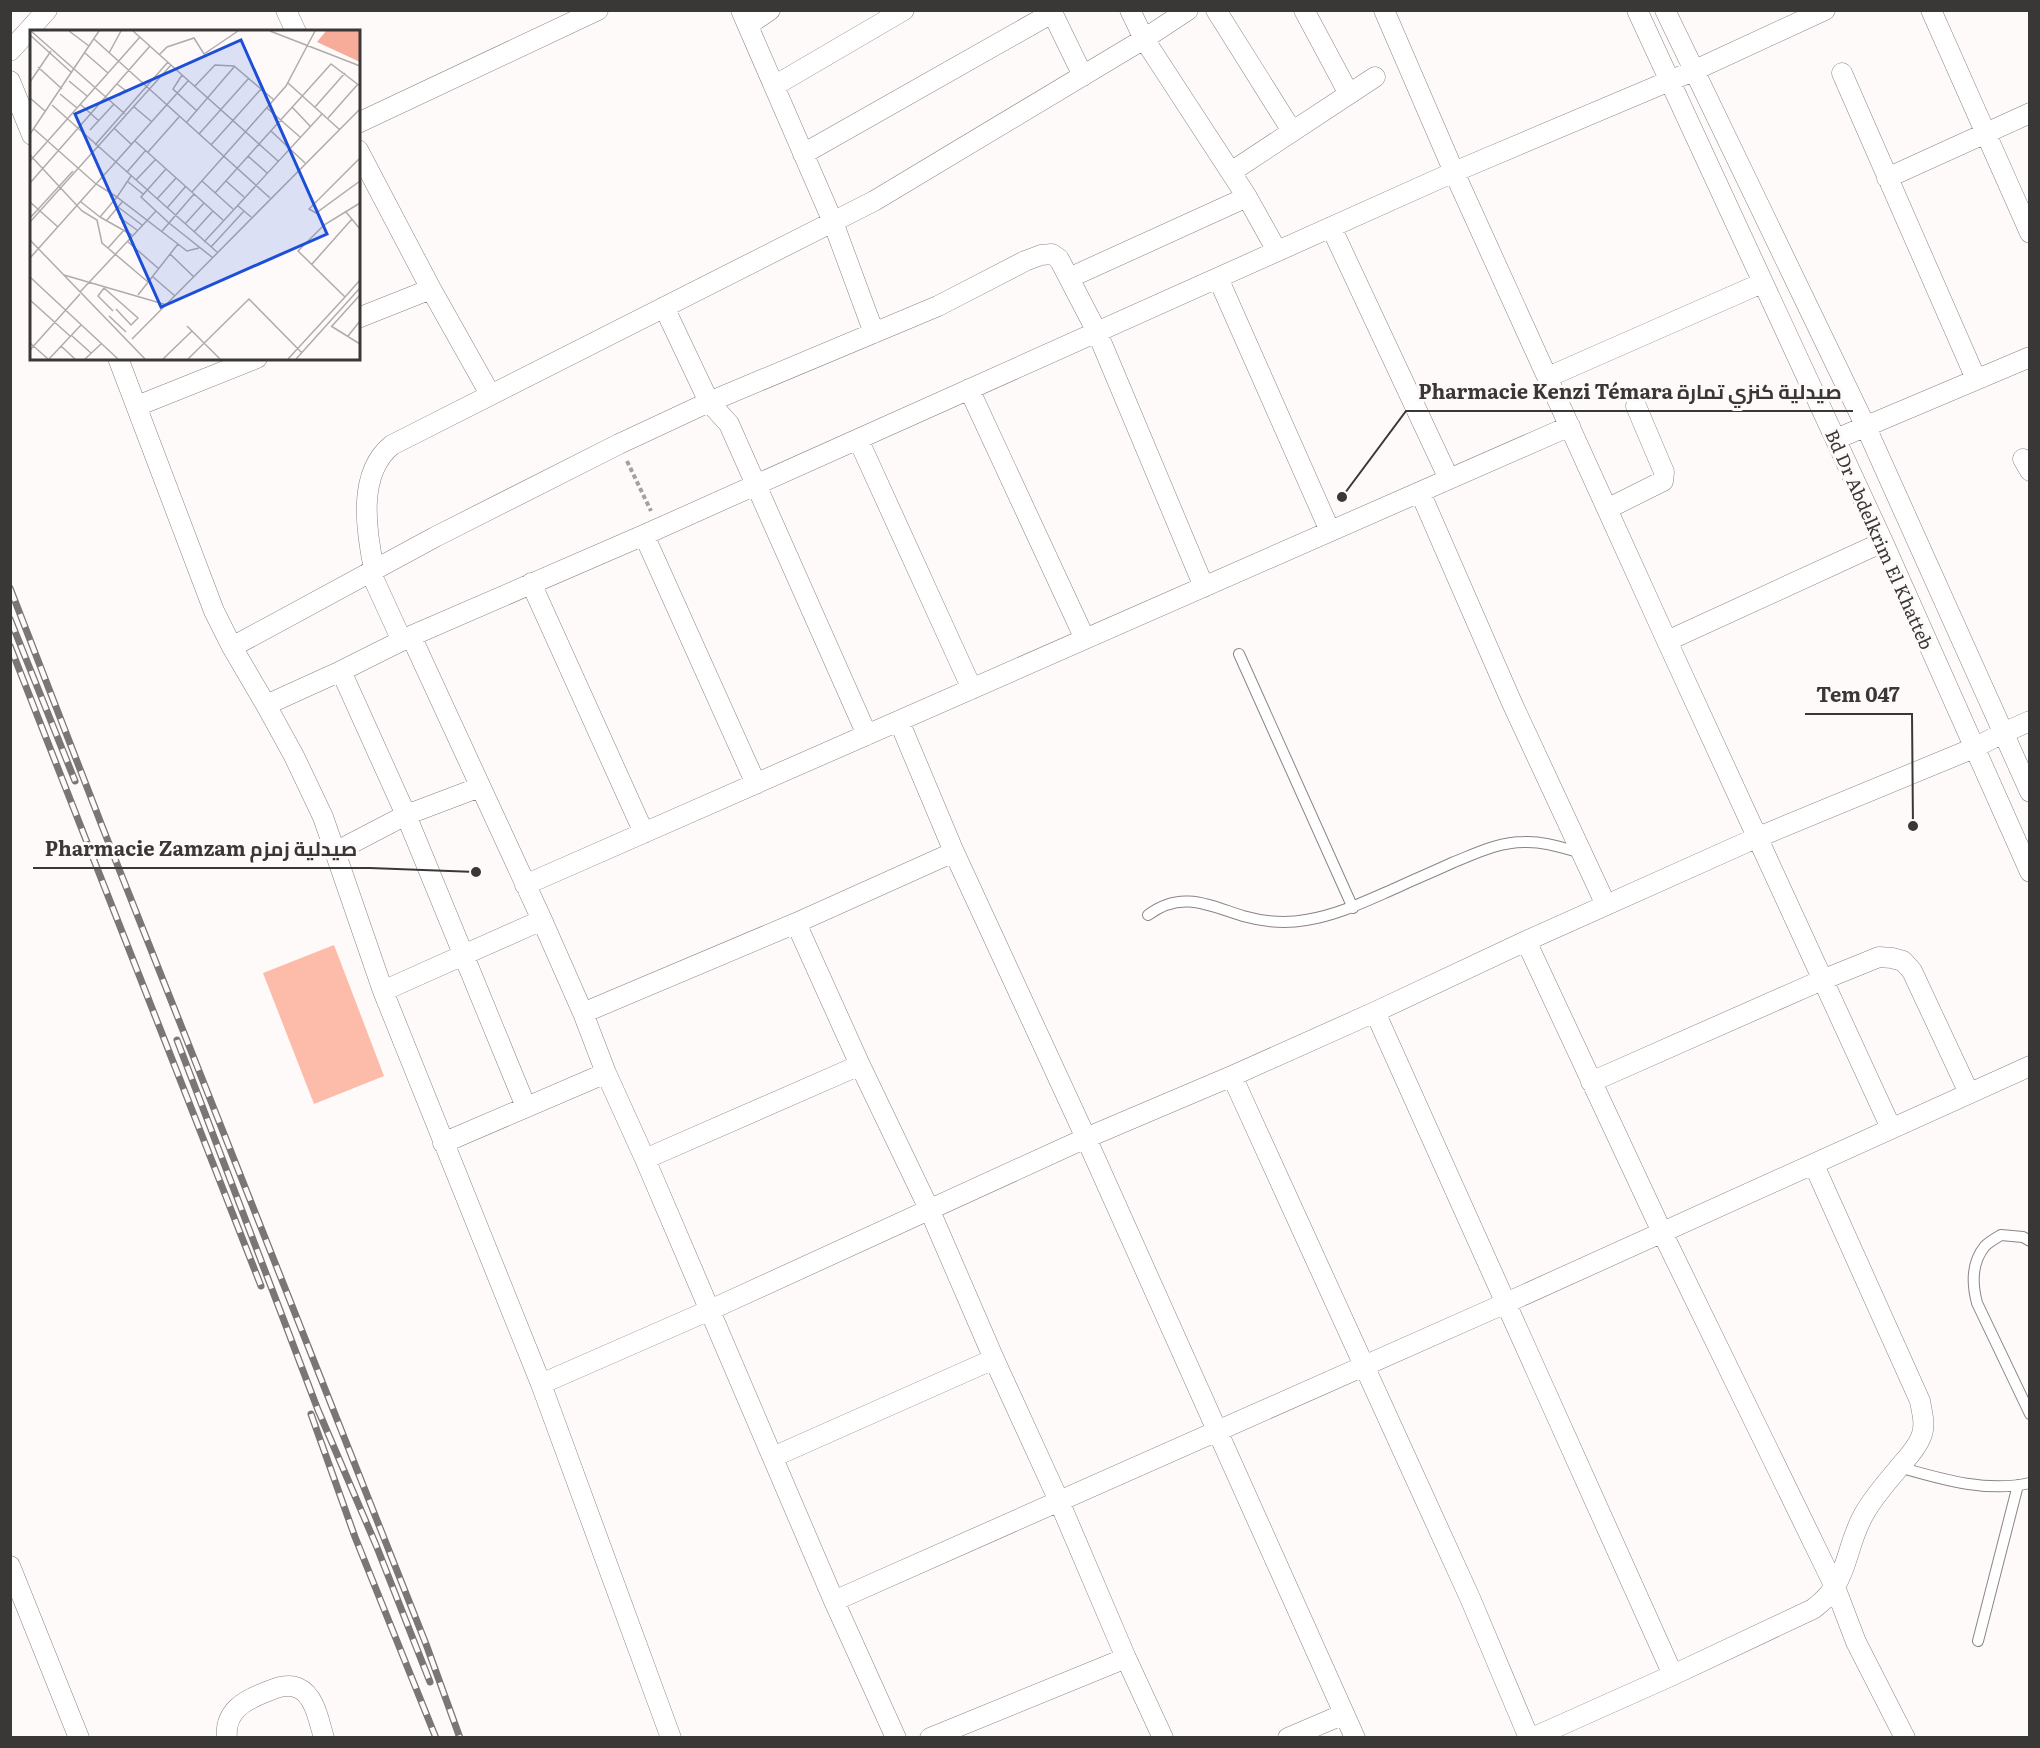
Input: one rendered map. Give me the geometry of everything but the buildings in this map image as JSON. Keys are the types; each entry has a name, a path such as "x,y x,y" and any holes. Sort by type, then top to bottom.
{"street":[{"path":"10,51 47,10"},
{"path":"286,10 295,30"},
{"path":"360,122 598,10"},
{"path":"770,10 745,18 833,222 873,333"},
{"path":"774,86 904,10"},
{"path":"1130,10 1144,39 1247,197 1277,251"},
{"path":"896,1737 834,1601 542,920 480,787 372,570 368,533 368,498 377,460 392,444 874,201 1144,39 1188,10"},
{"path":"1216,10 1292,131"},
{"path":"1304,10 1349,94"},
{"path":"1384,10 1454,172 1666,641 1891,1128"},
{"name":"Bd Dr Abdelkrim El Khatteb","path":"1637,10 1883,542 2030,872"},
{"path":"1665,10 1692,71 1865,425 2030,792"},
{"path":"266,705 531,583 652,532 1454,172 1692,71 1825,10"},
{"path":"1931,10 2030,233"},
{"path":"803,154 1052,12 1083,76"},
{"path":"1842,73 1976,379"},
{"path":"1231,172 1376,77"},
{"path":"10,81 30,130"},
{"path":"1887,178 2030,113"},
{"path":"360,154 431,289 490,394"},
{"path":"1069,278 1247,197"},
{"path":"1331,227 1449,479"},
{"path":"232,647 372,570 619,444 709,402 938,306 1041,255 1053,255 1059,259 1097,332 1204,587"},
{"path":"1218,278 1330,531"},
{"path":"1548,377 1762,283"},
{"path":"360,317 431,289"},
{"path":"664,307 709,402 729,424 867,735"},
{"path":"1836,439 2030,357"},
{"path":"119,360 200,576 232,647 294,756 323,817 383,991 541,1384 672,1737"},
{"path":"137,406 251,360"},
{"path":"969,389 1085,639"},
{"path":"1607,509 1662,481 1664,472 1636,406"},
{"path":"525,885 1570,426"},
{"path":"858,439 972,689"},
{"path":"1420,492 1512,703 1606,904"},
{"path":"652,532 756,784"},
{"path":"1666,641 1883,542"},
{"path":"531,583 644,833"},
{"path":"341,671 406,815 526,1107"},
{"path":"899,721 954,852 1086,1138 1355,1737"},
{"path":"541,1384 930,1211 1086,1138 1375,1012 1606,904 1756,838 1974,748 2030,721"},
{"path":"335,852 406,815 480,787"},
{"path":"582,1012 796,923 954,852"},
{"path":"383,991 542,920"},
{"path":"796,923 860,1065 930,1211 1126,1658 1163,1737"},
{"path":"1526,941 1662,1232 1835,1587 1856,1641 1905,1737"},
{"path":"1591,1082 1879,957 1903,961 1912,971 1969,1093"},
{"path":"1375,1012 1673,1675"},
{"path":"645,1159 860,1065"},
{"path":"834,1601 1506,1303 2030,1066"},
{"path":"443,1143 606,1073"},
{"path":"1232,1076 1531,1737 1673,1675 1813,1609 1827,1599 1844,1570 1862,1517 1876,1495 1912,1453 1921,1437 1924,1422 1920,1401 1814,1165"},
{"path":"773,1457 994,1359"},
{"path":"10,1566 79,1737"},
{"path":"930,1737 1126,1658"},
{"path":"227,1737 227,1725 238,1705 277,1688 289,1686 299,1688 311,1701 324,1737"},
{"path":"1288,1737 1344,1714"}],"lane":[{"path":"1239,654 1353,908"},
{"path":"1148,915 1160,906 1176,901 1208,904 1244,916 1285,923 1318,918 1353,908 1491,847 1524,842 1552,845 1582,853"},
{"path":"2030,1241 2024,1237 2001,1235 1985,1246 1976,1263 1973,1285 1977,1303 2030,1414"},
{"path":"1899,1467 1953,1482 2008,1487 2024,1484 1978,1641"}],"path":[{"path":"619,444 652,532"}],"shaded area":[{"path":"334,945 384,1076 314,1104 263,973"}],"railway":[{"path":"10,588 426,1644 460,1738"},
{"path":"10,619 75,781"},
{"path":"10,646 261,1286"},
{"path":"177,1040 318,1410 376,1545 430,1682"},
{"path":"311,1414 355,1537 436,1738"}],"place":[{"name":"Pharmacie Kenzi Témara صيدلية كنزي تمارة","path":"1342,497"},
{"name":"Tem 047","path":"1913,826"},
{"name":"Pharmacie Zamzam صيدلية زمزم","path":"476,872"}]}
